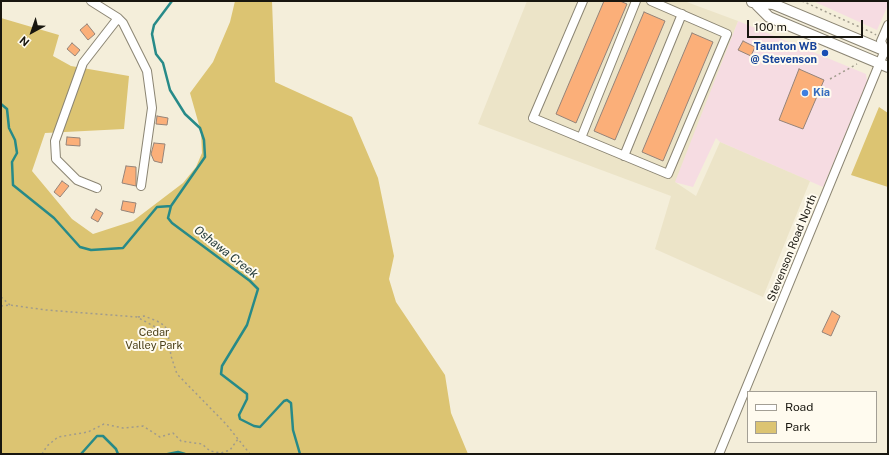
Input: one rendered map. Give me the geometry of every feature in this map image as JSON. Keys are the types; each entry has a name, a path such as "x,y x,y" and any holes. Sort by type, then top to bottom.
{"main road":[{"path":"752,2 773,4 887,50"},
{"path":"752,2 769,17 884,65"}],"street":[{"path":"91,1 118,18 123,23 147,71 152,108 141,186"},
{"path":"583,1 533,118 668,174 727,34 651,1"},
{"path":"581,138 636,1"},
{"path":"624,156 682,14"},
{"path":"97,188 77,180 56,159 55,141 83,63 118,18"},
{"path":"887,50 881,41 888,25"},
{"name":"Stevenson Road North","path":"719,454 884,65 887,50"}],"path":[{"path":"802,1 873,33 874,35"},
{"path":"830,79 856,64"},
{"path":"1,297 10,305"},
{"path":"1,306 10,305 46,310 137,317 144,316 157,321 165,326 168,334 171,356 177,374 238,439 250,454"},
{"path":"137,317 168,334"},
{"path":"42,454 47,446 58,437 88,432 104,424 122,428 143,426 160,437 173,433 181,441 202,444 210,451 222,453 230,450 238,439"}],"shaded area":[{"path":"527,1 684,1 738,21 675,182 696,196 720,142 810,181 763,297 655,249 671,196 478,124"},
{"path":"813,1 888,1 888,5 877,30"},
{"path":"738,21 866,74 867,82 823,187 720,142 716,138 693,187 674,182"}],"green space":[{"name":"Cedar Valley Park","path":"235,1 272,1 275,82 352,117 378,178 394,256 389,279 396,302 445,375 451,413 468,454 1,454 1,18 59,35 53,56 71,66 129,76 124,129 45,133 32,171 72,219 93,234 133,221 183,183 196,167 202,153 201,132 190,93 213,62 230,22"},
{"path":"879,107 888,113 888,187 851,175"}],"building":[{"path":"604,1 620,1 627,4 576,123 556,114"},
{"path":"644,12 665,21 615,140 594,131"},
{"path":"87,24 95,34 88,40 80,30"},
{"path":"692,33 713,42 663,161 642,152"},
{"path":"743,41 755,47 751,56 738,50"},
{"path":"72,43 80,50 75,56 67,49"},
{"name":"Kia","path":"799,69 824,80 803,129 779,120"},
{"path":"157,116 168,118 167,125 156,124"},
{"path":"67,137 80,138 80,146 66,145"},
{"path":"154,143 165,144 162,163 154,161 151,154"},
{"path":"126,166 136,167 136,186 122,183"},
{"path":"62,181 69,186 60,197 54,192"},
{"path":"123,201 136,203 134,213 121,210"},
{"path":"96,209 103,213 98,222 91,218"},
{"path":"832,311 840,316 831,336 822,332"}],"waterway":[{"name":"Oshawa Creek","path":"172,1 154,25 152,34 156,54 163,63 170,90 185,114 200,128 204,140 205,157 171,206 168,218 172,223 250,281 258,289 247,325 222,366 221,374 247,394 247,399 239,415 240,419 254,426 260,427 284,401 287,400 291,403 293,430 300,454"},
{"path":"1,104 7,109 9,128 15,140 17,153 12,162 13,185 54,218 80,247 91,250 123,248 157,207 171,206"},
{"name":"Oshawa Creek","path":"81,454 97,436 103,436 116,449 118,454"},
{"name":"Oshawa Creek","path":"168,454 178,452 185,454"}],"place":[{"name":"Taunton WB @ Stevenson","path":"825,53"},
{"name":"Kia","path":"805,93"}]}
